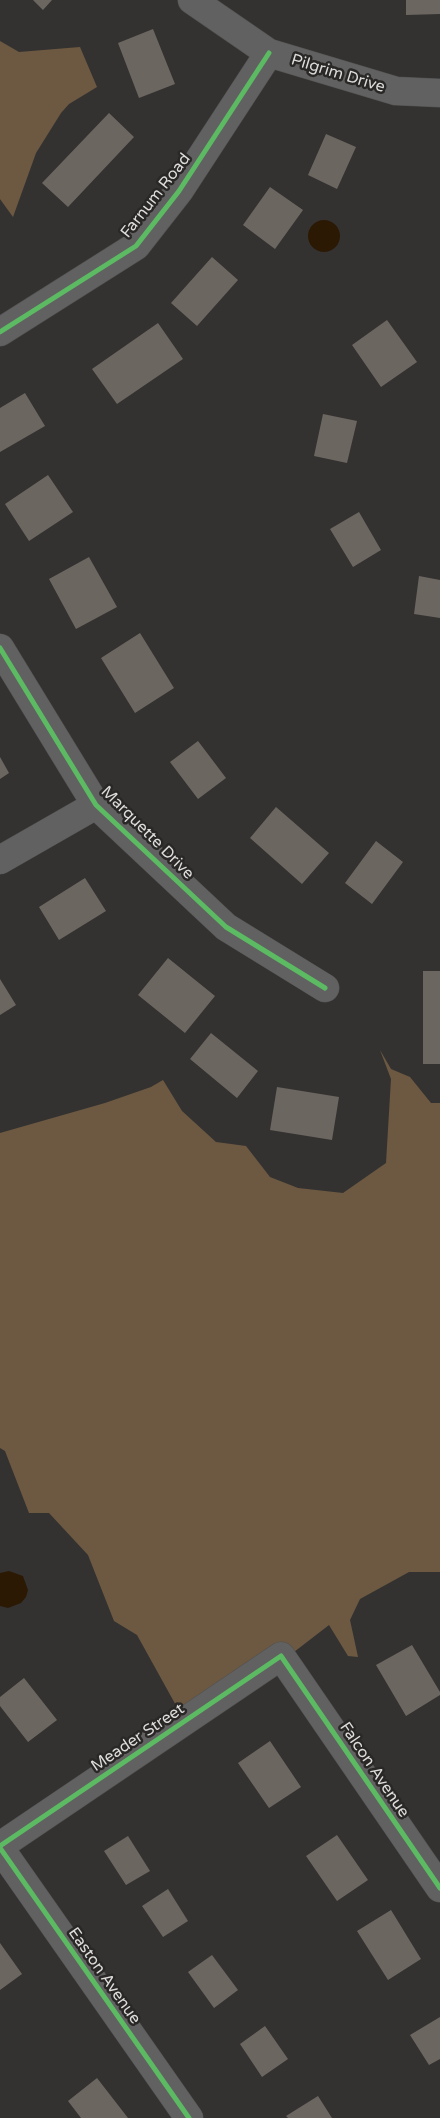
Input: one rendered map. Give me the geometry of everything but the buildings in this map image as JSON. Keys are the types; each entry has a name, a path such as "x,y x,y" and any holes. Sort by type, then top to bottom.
{"street":[{"name":"Pilgrim Drive","path":"192,0 269,54 396,91 440,93"},
{"name":"Farnum Road","path":"0,332 136,246 179,191 269,54"},
{"name":"Marquette Drive","path":"0,648 96,805 226,928 325,988"},
{"path":"0,860 96,805"},
{"name":"Meader Street","path":"0,1847 281,1656 288,1666"},
{"name":"Falcon Avenue","path":"288,1666 440,1888"},
{"name":"Easton Avenue","path":"0,1847 189,2118"}],"shaded area":[{"path":"0,41 19,52 80,47 97,87 69,104 61,113 36,153 13,217 0,199"},
{"path":"324,220 336,224 340,236 336,248 324,252 312,248 308,236 312,224"},
{"path":"380,1050 391,1069 410,1077 431,1103 440,1103 440,1572 409,1572 360,1599 350,1620 358,1657 348,1656 329,1625 294,1652 183,1718 137,1635 114,1621 88,1555 49,1513 29,1513 5,1451 0,1448 0,1133 105,1103 151,1087 163,1080 182,1111 216,1142 246,1146 270,1177 298,1188 343,1193 386,1163 391,1079"},
{"path":"9,1571 23,1576 28,1590 26,1597 21,1603 8,1608 0,1606 0,1573"}],"cycle path":[{"path":"0,332 136,246 179,191 269,53"},
{"path":"0,648 96,805 226,927 325,988"},
{"path":"0,1846 281,1656 440,1888"},
{"path":"0,1848 189,2118"}]}
